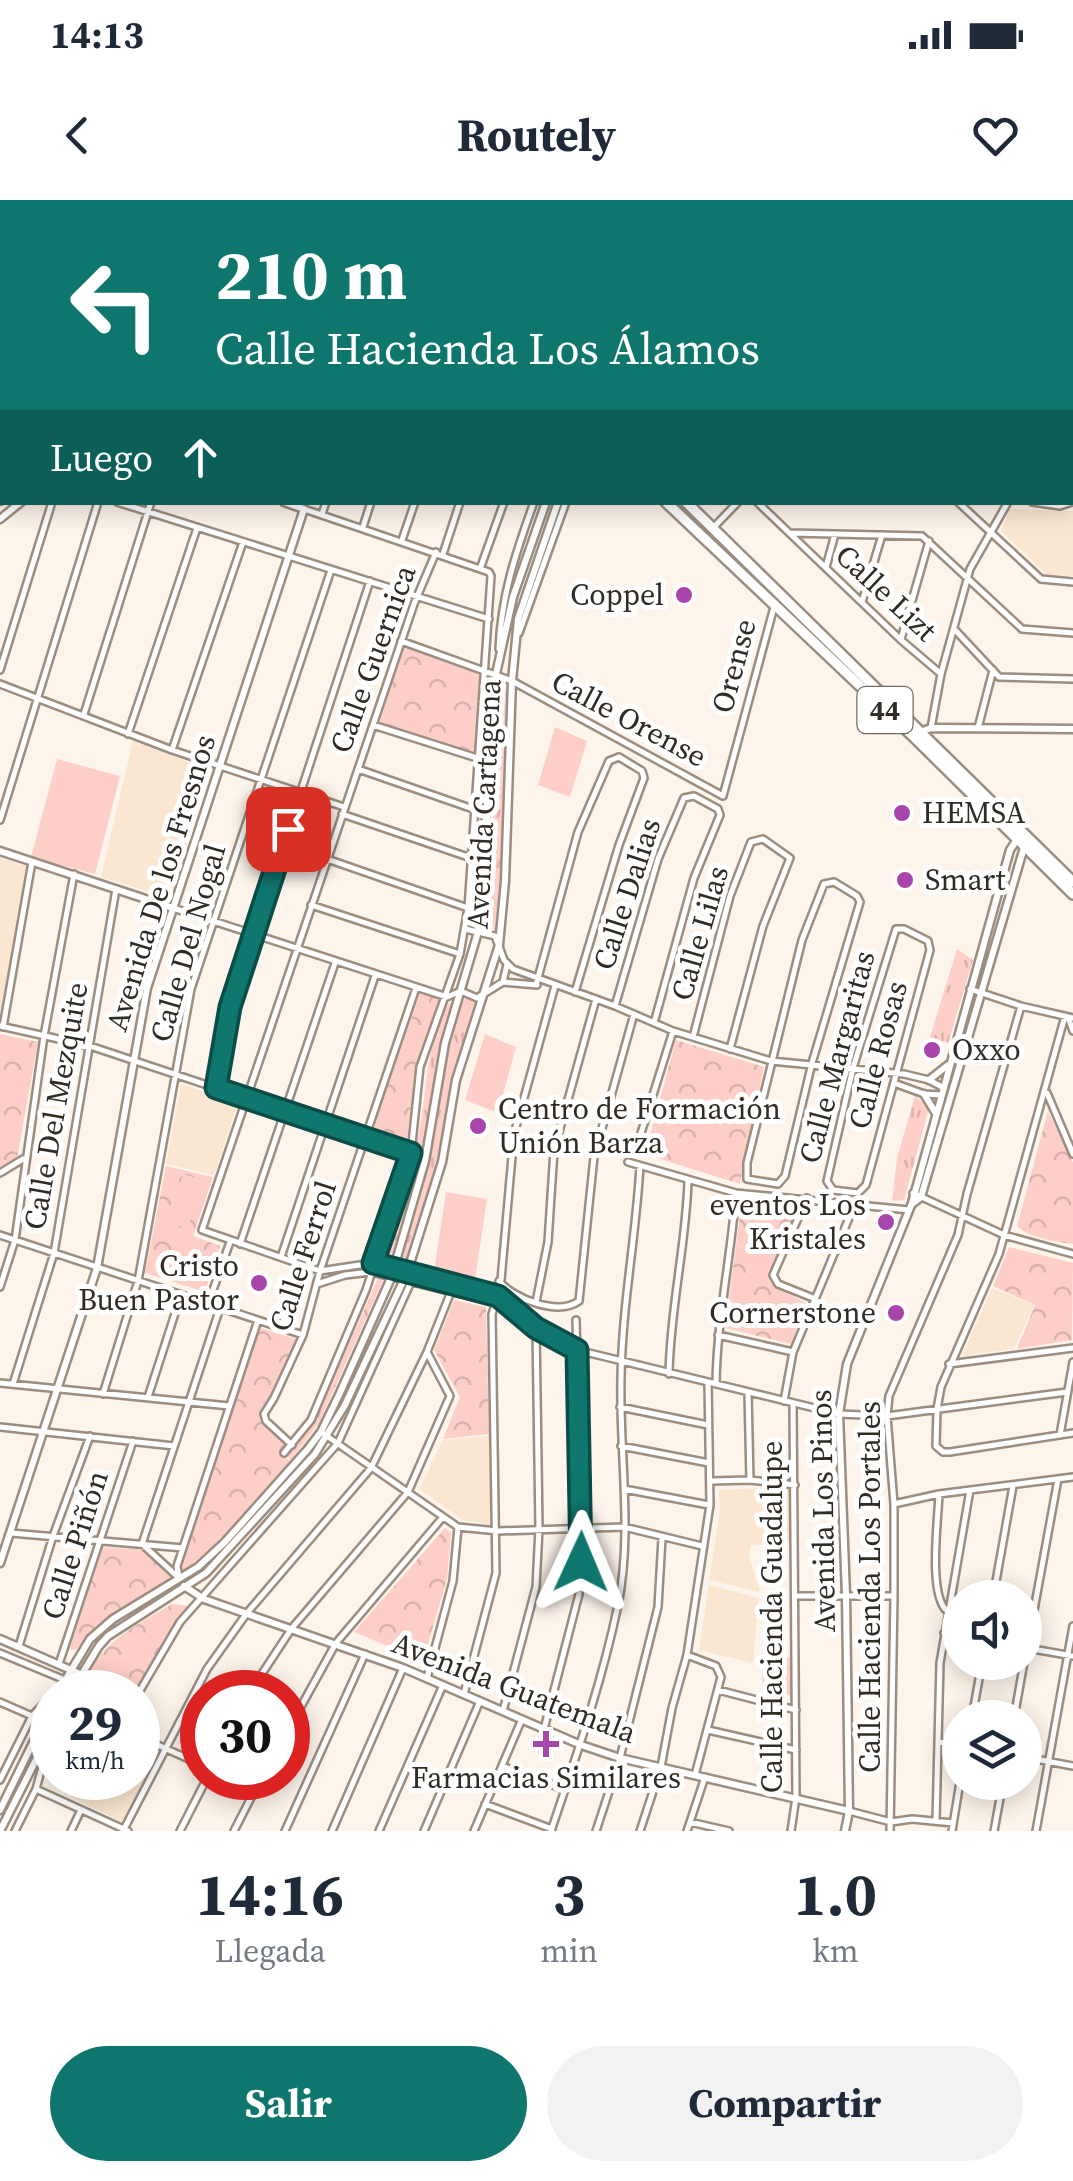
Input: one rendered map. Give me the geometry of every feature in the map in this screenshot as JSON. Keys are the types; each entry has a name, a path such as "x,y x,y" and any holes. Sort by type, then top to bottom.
{"main road":[{"name":"44","path":"669,505 774,606 922,732"},
{"name":"44","path":"689,505 922,732 1073,894"},
{"path":"675,511 699,528 712,528"},
{"name":"44","path":"1022,840 1073,882"}],"street":[{"path":"0,670 51,505"},
{"path":"0,820 97,505"},
{"path":"127,505 488,619"},
{"path":"84,714 151,505"},
{"path":"284,1453 304,1432 319,1404 371,1272 411,1153 420,1066 460,954 468,908 491,576 439,553 294,505"},
{"path":"322,514 325,505"},
{"path":"363,527 369,505"},
{"path":"402,540 414,505"},
{"name":"Calle Guernica","path":"230,1242 205,1234 201,1226 416,596 459,505"},
{"path":"480,569 503,505"},
{"path":"514,656 505,662 498,658 501,609 510,569 533,505"},
{"name":"Avenida Cartagena","path":"83,1670 98,1646 118,1627 206,1574 315,1454 392,1274 425,1161 445,1043 478,932 498,658 513,596 545,505"},
{"name":"Avenida Cartagena","path":"71,1669 101,1628 180,1578 225,1542 324,1434 406,1278 442,1162 456,1080 499,946 516,640 523,598 557,505"},
{"path":"516,640 565,505"},
{"path":"712,528 735,505"},
{"name":"Calle Lizt","path":"760,505 941,674"},
{"path":"961,505 1041,579 1073,582"},
{"path":"1006,505 968,578 922,732 1073,729"},
{"name":"Avenida De los Fresnos","path":"0,1563 97,1268 147,988 304,508"},
{"path":"128,734 197,528"},
{"path":"790,533 922,536 1022,629 1073,633"},
{"path":"826,567 835,534"},
{"path":"862,602 882,535"},
{"path":"901,640 929,541"},
{"path":"172,750 242,542"},
{"name":"Calle Del Nogal","path":"103,1394 138,1281 191,989 331,570"},
{"path":"216,1088 230,1007 370,581"},
{"name":"Orense","path":"722,796 774,606"},
{"path":"955,630 999,676 1073,680"},
{"name":"Calle Orense","path":"401,642 512,681 722,796"},
{"path":"978,728 993,670"},
{"path":"495,678 512,692"},
{"path":"0,684 471,858"},
{"path":"372,725 477,758"},
{"path":"539,981 578,832 608,761 619,756 642,770 644,778 575,992"},
{"path":"357,768 473,809"},
{"name":"Calle Dalias","path":"615,1006 658,859 684,798 694,796 718,809 720,815 694,878 654,1023"},
{"name":"Calle Lilas","path":"694,1038 730,896 751,842 762,839 790,858 762,926 730,1050"},
{"name":"Avenida Los Pinos","path":"917,1195 935,1112 1010,850 1022,840"},
{"name":"Avenida Los Pinos","path":"845,1831 849,1810 846,1595 839,1414 846,1364 917,1195 951,1094 1022,840"},
{"path":"0,851 447,997 461,991 477,998 502,982 539,981"},
{"path":"32,860 1,1026 90,1046 411,1153"},
{"path":"327,860 468,908"},
{"path":"0,1287 15,1240 24,1158 74,874"},
{"path":"839,883 860,902 812,1063 785,1176 778,1184 747,1179 747,1163 771,1061 802,940 824,884 839,883"},
{"name":"Calle Del Mezquite","path":"12,1384 54,1253 116,889"},
{"path":"311,905 460,954"},
{"name":"Calle Rosas","path":"833,1190 864,1190 930,946 904,928 892,933"},
{"path":"465,929 492,934 506,964 502,982"},
{"name":"Calle Margaritas","path":"833,1190 827,1180 853,1068 892,933"},
{"path":"240,1245 335,963"},
{"path":"506,964 539,981 730,1050 771,1061 919,1078 929,1080 941,1091"},
{"path":"280,1258 375,976"},
{"path":"555,986 514,1134 499,1281 519,1298 568,1307 580,1298 594,1157 634,1014"},
{"name":"Calle Ferrol","path":"292,1445 264,1414 303,1335 320,1271 416,988"},
{"path":"970,989 1068,1017"},
{"name":"Calle Dalias","path":"536,1302 548,1242 554,1150 596,999"},
{"name":"Calle Hacienda Los Portales","path":"890,1831 894,1504 887,1416 896,1378 954,1247 1021,1006"},
{"path":"1068,1017 1073,1031"},
{"path":"1068,1017 1004,1236 949,1364 937,1409 936,1446 943,1452 1073,1433"},
{"name":"Calle Lilas","path":"599,1137 629,1148 640,1143 673,1031"},
{"path":"929,1080 948,1064"},
{"path":"884,1074 894,1083 920,1092 951,1094"},
{"path":"919,1078 920,1092 935,1112"},
{"path":"1046,1090 1073,1154"},
{"path":"0,1173 24,1158"},
{"path":"628,1162 736,1193 854,1206 911,1207"},
{"path":"485,1804 552,1830 581,1744 619,1602 624,1528 620,1408 623,1314 636,1232 640,1166"},
{"path":"669,1374 670,1325 686,1222 688,1181"},
{"path":"640,1831 662,1767 687,1654 710,1506 708,1425 717,1334 731,1260 736,1193"},
{"path":"917,1195 1004,1236 1073,1254"},
{"path":"807,1198 773,1275 778,1284 814,1299"},
{"name":"Calle Hacienda Guadalupe","path":"784,1401 792,1352 854,1206"},
{"path":"0,1236 303,1335"},
{"path":"208,1304 230,1242 320,1271 373,1263 392,1274"},
{"path":"280,1328 310,1268"},
{"path":"317,1284 371,1272 496,1299"},
{"path":"406,1278 454,1284 496,1299 536,1328 577,1350 839,1414 887,1416 1067,1392"},
{"path":"152,1670 180,1622 338,1443 406,1278"},
{"path":"60,1800 125,1830 207,1669 248,1613 371,1468 427,1352 454,1284"},
{"path":"147,1398 181,1295"},
{"path":"464,1694 496,1573 492,1314 496,1299"},
{"path":"142,1544 220,1308"},
{"path":"185,1587 177,1566 258,1320"},
{"path":"544,1729 579,1594 582,1530 576,1320"},
{"path":"503,1711 536,1587 536,1328"},
{"path":"717,1334 792,1352"},
{"path":"949,1364 1073,1348"},
{"path":"264,1670 292,1628 408,1492 450,1396 427,1352"},
{"path":"1060,1435 1073,1362"},
{"path":"0,1383 229,1406"},
{"path":"748,1392 750,1480"},
{"name":"Calle Hacienda Guadalupe","path":"791,1831 796,1797 797,1596 793,1404"},
{"path":"620,1408 708,1425"},
{"path":"0,1427 174,1446"},
{"path":"324,1434 458,1527 498,1531 624,1528 702,1546"},
{"path":"18,1647 90,1436"},
{"name":"Calle Piñón","path":"59,1664 133,1441"},
{"path":"621,1446 709,1462"},
{"path":"894,1504 938,1494 1073,1477"},
{"path":"1039,1580 1058,1479"},
{"path":"711,1482 750,1480 796,1485"},
{"path":"997,1580 1013,1486"},
{"path":"624,1489 710,1506"},
{"path":"953,1580 970,1490"},
{"path":"938,1494 937,1590 942,1607"},
{"path":"310,1690 336,1643 442,1517"},
{"path":"427,1678 453,1581 458,1527"},
{"path":"10,1532 182,1548"},
{"path":"596,1831 620,1758 658,1607 662,1538"},
{"path":"142,1544 180,1578"},
{"name":"Avenida Guatemala","path":"185,1587 204,1599 404,1668 620,1758 892,1822 912,1819 952,1827"},
{"path":"797,1596 894,1596"},
{"path":"1036,1831 1073,1626"},
{"path":"0,1639 71,1669"},
{"path":"1042,1651 1070,1656"},
{"path":"0,1653 30,1672"},
{"path":"284,1831 365,1654"},
{"path":"687,1654 716,1666 720,1677 695,1775"},
{"path":"332,1831 404,1668"},
{"path":"936,1821 942,1677"},
{"path":"379,1831 443,1685"},
{"path":"718,1690 796,1710"},
{"path":"424,1831 480,1701"},
{"path":"0,1702 30,1715"},
{"path":"474,1831 522,1719"},
{"path":"0,1780 30,1720"},
{"path":"708,1730 796,1750"},
{"path":"160,1746 180,1755"},
{"path":"0,1810 30,1749"},
{"path":"1042,1760 1073,1766"},
{"path":"502,1766 565,1790"},
{"path":"0,1831 30,1773"},
{"path":"687,1831 705,1777"},
{"path":"15,1831 30,1800"},
{"path":"180,1831 196,1800"},
{"path":"234,1831 249,1800"},
{"path":"952,1827 957,1800"},
{"path":"994,1831 1000,1800"},
{"path":"70,1831 81,1810"},
{"path":"690,1822 729,1831"}],"shaded area":[{"path":"1010,509 1073,511 1073,576 1048,576 1001,531"},
{"path":"133,741 210,770 169,898 101,877"},
{"path":"0,858 29,867 0,1017"},
{"path":"181,1084 238,1103 214,1175 166,1164"},
{"path":"992,1288 1034,1305 1014,1349 962,1356"},
{"path":"489,1436 492,1525 463,1520 419,1489 443,1440"},
{"path":"789,1487 790,1543 751,1545 749,1556 760,1592 709,1580 720,1511 719,1490"},
{"path":"709,1585 759,1598 753,1663 699,1650"},
{"path":"77,1800 135,1800 124,1823"}],"green space":[{"path":"404,645 483,670 475,752 379,724"},
{"path":"487,674 492,676 478,927 473,924"},
{"path":"503,686 503,842 495,930 485,929"},
{"path":"555,727 587,741 570,797 538,785"},
{"path":"57,759 120,776 95,874 31,857"},
{"path":"957,949 973,960 948,1043 930,1037"},
{"path":"420,993 443,1000 416,1064 406,1147 371,1135"},
{"path":"467,997 477,1007 455,1074 438,1162 403,1270 400,1268 432,1148 448,1047"},
{"path":"449,1003 455,1005 423,1160 391,1266 382,1260 416,1147 430,1056"},
{"path":"0,1034 38,1042 17,1158 0,1168"},
{"path":"485,1034 516,1047 498,1113 465,1100"},
{"path":"676,1040 764,1067 740,1184 645,1154"},
{"path":"915,1096 929,1108 904,1200 892,1201 897,1158"},
{"path":"1048,1111 1073,1163 1073,1244 1036,1237 1017,1226"},
{"path":"166,1166 213,1177 193,1236 220,1246 205,1292 145,1273"},
{"path":"183,1174 203,1180 188,1229 168,1222"},
{"path":"446,1192 487,1199 475,1279 434,1272"},
{"path":"742,1200 799,1205 770,1273 775,1287 806,1303 791,1344 725,1328"},
{"path":"1009,1247 1073,1263 1072,1340 1017,1349 1035,1305 993,1286"},
{"path":"378,1278 383,1281 319,1423 291,1460 287,1456 316,1419"},
{"path":"454,1300 486,1307 489,1434 443,1439 460,1397 434,1350"},
{"path":"258,1327 296,1339 260,1417 287,1446 281,1453 290,1461 234,1527 185,1571 181,1568"},
{"path":"445,1528 451,1533 447,1579 423,1661 354,1632"},
{"path":"103,1547 145,1550 172,1576 120,1610 75,1650 68,1648"},
{"path":"172,1604 190,1606 149,1670 90,1670 116,1640"},
{"path":"761,1654 790,1658 792,1696 763,1690"}],"place":[{"name":"Coppel","path":"684,595"},
{"name":"HEMSA","path":"902,813"},
{"name":"Smart","path":"905,880"},
{"name":"Oxxo","path":"932,1050"},
{"name":"Centro de Formación Unión Barza","path":"478,1126"},
{"name":"eventos Los Kristales","path":"886,1222"},
{"name":"Cristo Buen Pastor","path":"259,1283"},
{"name":"Cornerstone","path":"896,1313"},
{"name":"Farmacias Similares","path":"546,1744"}],"route":[{"path":"288,829 230,1007 216,1088 411,1153 373,1263 498,1296 536,1328 577,1350 581,1562"}]}
